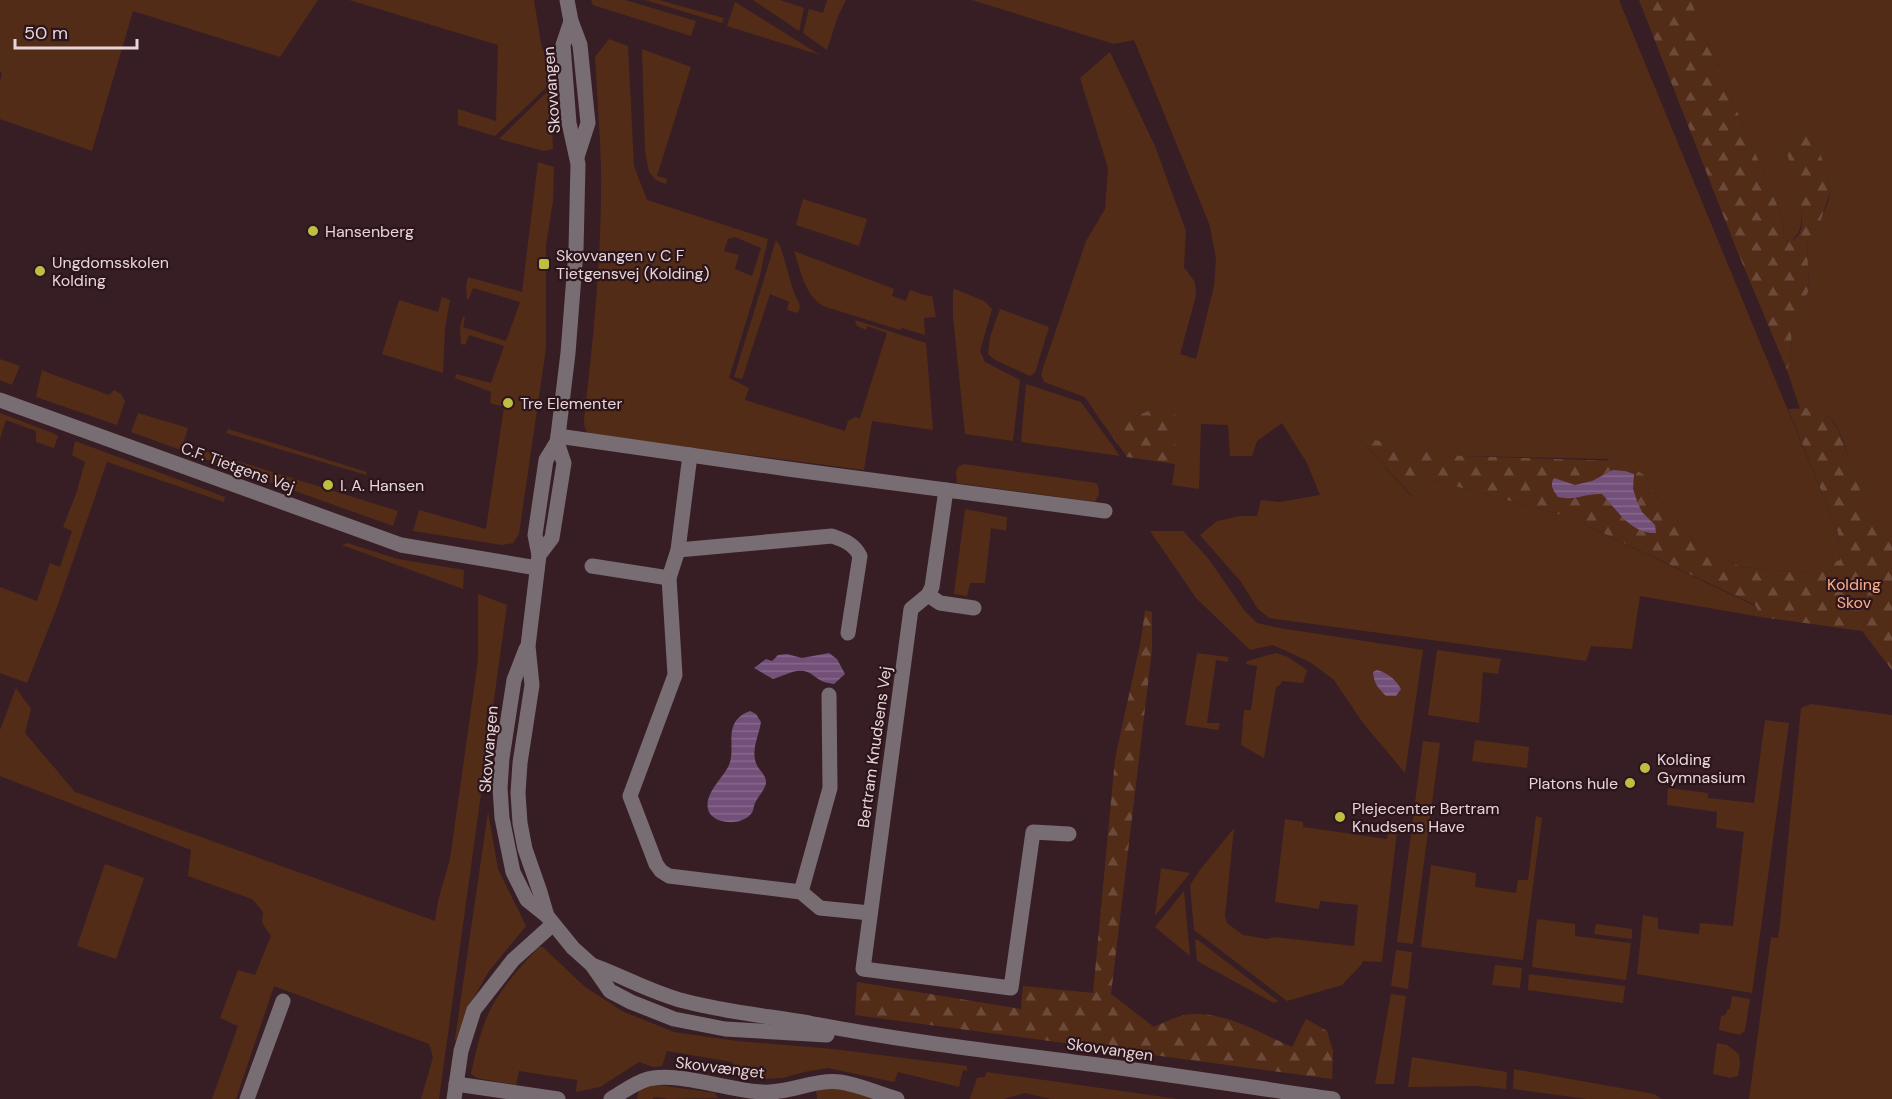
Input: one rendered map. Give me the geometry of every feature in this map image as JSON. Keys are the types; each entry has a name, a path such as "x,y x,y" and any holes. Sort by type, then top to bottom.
{"street":[{"name":"Skovvangen","path":"567,0 570,21 580,45 588,123 577,157 576,250 568,353 558,439 546,460 535,535 538,561 528,646 532,685 520,763 518,793 525,849 550,920 573,948 592,965 640,986 683,1001 882,1037 1107,1066 1333,1099"},
{"name":"C.F. Tietgens Vej","path":"0,400 401,545 538,561"},
{"path":"558,439 690,454 1105,511"},
{"path":"690,454 678,550 669,578 675,675 630,796 656,864 669,876 801,892 820,908 870,913"},
{"name":"Bertram Knudsens Vej","path":"946,490 932,587 928,595 911,609 863,969 1011,988 1033,832 1070,834"},
{"path":"678,550 832,536 848,541 860,556 848,633"},
{"path":"592,566 669,578"},
{"path":"928,595 940,603 974,608"},
{"path":"801,892 830,788 829,695"},
{"path":"550,920 513,960 474,1010 461,1051 455,1091 558,1099"},
{"path":"247,1099 283,1001"},
{"name":"Skovvænget","path":"611,1099 650,1078 672,1078 763,1093 823,1082 840,1082 897,1099"}],"green space":[{"path":"0,0 318,0 280,57 133,11 92,151 0,119 2,73 0,72"},
{"path":"349,0 534,0 542,49 548,51 550,84 495,136 458,125 458,109 496,121 498,45"},
{"path":"591,0 625,0 696,21 691,36 593,5"},
{"path":"645,0 659,0 724,18 722,23"},
{"path":"753,0 780,0 804,8 799,31"},
{"path":"827,0 846,0 827,50 803,33 809,9 823,13"},
{"path":"972,0 1619,0 1838,532 1840,560 1804,573 1741,567 1696,544 1657,496 1644,475 1606,459 1461,456 1359,438 1411,496 1429,479 1569,517 1755,606 1761,617 1640,596 1632,649 1591,646 1586,661 1269,618 1258,609 1241,582 1200,535 1217,521 1240,516 1257,516 1261,500 1279,502 1320,495 1307,463 1282,423 1257,441 1252,456 1230,456 1228,425 1201,424 1199,489 1172,485 1175,464 1175,399 1132,418 1099,418 1085,397 1044,382 1041,374 1086,241 1105,209 1108,168 1080,78 1110,52 1155,146 1186,231 1184,267 1195,282 1196,296 1180,354 1196,359 1214,286 1216,259 1210,226 1134,40 1114,44"},
{"path":"1639,0 1691,0 1769,185 1783,220 1784,236 1788,241 1797,237 1801,228 1802,215 1787,150 1789,140 1805,133 1813,139 1819,150 1830,192 1821,220 1807,241 1809,290 1791,329 1792,353 1787,370 1736,248"},
{"path":"1691,0 1892,0 1892,527 1874,518 1865,506 1836,425 1823,414 1800,409 1787,370 1792,353 1791,329 1809,290 1807,241 1821,220 1830,193 1827,174 1800,198 1802,216 1800,227 1795,237 1788,241 1784,236 1783,220 1769,185"},
{"path":"735,2 820,55 727,26"},
{"path":"609,39 628,46 634,166 647,200 768,239 759,279 729,378 749,388 745,400 845,431 848,421 855,417 860,418 887,333 867,326 866,330 857,326 855,320 926,343 933,430 872,421 864,470 594,435 587,431 584,419 597,293 601,199 601,153 595,57","holes":["735,237 761,248 752,276 735,269 739,255 724,251 728,239"]},
{"path":"642,49 691,67 657,176 667,179 666,184 656,180 649,172 645,150"},
{"path":"550,89 553,149 544,151 499,139"},
{"path":"538,162 554,167 553,201 546,245 546,348 519,534 513,543 502,545 413,531 419,510 486,529 504,407 490,403 491,392 455,378 456,374 491,383 504,346 469,335 465,345 461,344 460,328 463,316 465,317 463,327 506,341 520,302 473,288 467,299 466,285 468,277 522,292"},
{"path":"803,199 867,219 859,246 796,225"},
{"path":"776,240 781,248 800,306 798,313 787,310 789,302 770,294 742,379 734,377"},
{"path":"794,251 894,289 892,296 906,301 910,290 932,296 936,317 924,318 925,335 902,328 900,330 823,306 807,289"},
{"path":"953,290 984,301 992,309 980,351 985,362 1020,380 1013,441 965,434 953,317"},
{"path":"442,297 450,300 445,328 443,373 382,354 399,300 438,312"},
{"path":"1000,309 1049,327 1035,373 1030,376 995,360 988,354 990,337"},
{"path":"0,359 20,366 12,385 0,380"},
{"path":"42,370 109,395 114,390 121,394 125,401 117,425 36,397"},
{"path":"1026,384 1081,402 1120,456 1021,442"},
{"path":"1175,399 1175,464 1127,457 1099,418 1132,418"},
{"name":"Kolding Skov","path":"1788,409 1818,410 1831,419 1839,431 1865,505 1873,517 1892,527 1892,670 1862,631 1761,617 1755,605 1569,517 1429,479 1412,496 1358,437 1461,456 1622,461 1644,475 1657,496 1696,544 1741,567 1804,573 1840,560 1838,532"},
{"path":"0,413 58,436 54,448 36,442 36,431 6,420 0,439"},
{"path":"138,413 188,428 181,450 131,432"},
{"path":"228,429 367,472 366,475 226,433"},
{"path":"75,441 225,497 224,502 107,462 57,607 27,683 0,673 0,587 37,601 50,563 60,567 72,531 63,527 85,462 72,455"},
{"path":"205,451 398,511 393,526 202,458"},
{"path":"964,464 1096,483 1099,492 1095,502 957,483 956,472 958,467"},
{"path":"965,509 1007,517 1006,531 991,528 985,583 970,583 967,596 954,594"},
{"path":"1150,531 1183,531 1208,558 1244,610 1257,623 1423,650 1405,773 1363,723 1334,680 1310,662 1273,645 1250,650 1196,598"},
{"path":"347,543 398,559 464,570 463,589 342,545"},
{"path":"478,594 507,605 439,1099 421,1099 433,1057 429,1044 274,986 236,1099 212,1099 238,1026 220,1018 238,970 255,975 271,936 262,923 263,912 252,899 188,876 191,850 0,776 0,730 16,688 31,709 25,733 75,792 435,921 450,859 478,660"},
{"path":"1145,610 1152,612 1152,650 1111,994 1154,1027 1184,1015 1207,1015 1244,1025 1292,1047 1306,1019 1327,1031 1333,1051 1332,1079 855,1015 857,982 1021,1009 1023,986 1093,993 1115,759 1141,640"},
{"path":"1437,650 1501,659 1498,674 1483,672 1479,723 1428,715"},
{"path":"1197,653 1228,657 1228,662 1216,660 1207,723 1220,723 1218,730 1185,725"},
{"path":"1276,653 1288,657 1307,670 1303,683 1282,681 1276,687 1264,758 1241,745 1244,710 1251,710 1257,666 1246,664 1247,661"},
{"path":"1811,704 1892,715 1892,1099 1749,1099 1771,937 1778,938 1780,923 1801,708"},
{"path":"1765,720 1789,723 1752,993 1637,974 1643,915 1658,918 1658,929 1699,934 1700,923 1733,926 1744,832 1716,828 1717,812 1667,805 1668,788 1708,793 1708,798 1754,803"},
{"path":"1475,740 1529,747 1527,768 1472,761"},
{"path":"1423,741 1440,743 1413,944 1397,942"},
{"path":"488,812 498,869 526,926 489,971 470,1004 457,1047 455,1039"},
{"path":"1536,816 1542,818 1523,960 1421,947 1431,865 1476,873 1475,887 1516,893 1518,880 1528,880"},
{"path":"1285,819 1303,822 1303,827 1387,839 1390,821 1398,822 1382,962 1363,961 1342,985 1287,1001 1194,930 1190,885 1234,828 1225,916 1227,923 1243,935 1354,946 1358,905 1320,901 1319,909 1275,902"},
{"path":"105,864 144,878 116,959 77,946"},
{"path":"1161,868 1190,873 1155,916"},
{"path":"1184,891 1190,956 1155,927"},
{"path":"1537,919 1575,924 1575,936 1631,943 1626,980 1532,967"},
{"path":"1596,924 1632,929 1632,939 1594,934"},
{"path":"1195,940 1278,1001 1274,1003 1197,961"},
{"path":"539,947 543,947 585,987 624,1012 674,1032 967,1066 967,1071 963,1070 959,1087 898,1072 894,1082 828,1068 783,1078 761,1079 735,1076 736,1068 732,1062 667,1051 662,1066 653,1067 639,1062 600,1087 576,1092 577,1080 519,1071 516,1085 477,1078 471,1074 486,1019 496,999 509,981"},
{"path":"1396,950 1412,952 1408,989 1391,986"},
{"path":"1495,965 1522,968 1520,988 1492,985"},
{"path":"1529,974 1625,986 1623,1003 1528,990"},
{"path":"1391,994 1406,996 1394,1084 1375,1084"},
{"path":"1732,996 1750,999 1745,1030 1740,1035 1719,1030 1721,1016 1730,1009"},
{"path":"1717,1043 1727,1045 1739,1054 1738,1076 1730,1078 1713,1074"},
{"path":"1412,1057 1507,1072 1506,1089 1476,1086 1408,1087"},
{"path":"1514,1069 1654,1094 1662,1099 1587,1099 1513,1089"},
{"path":"987,1072 1178,1099 1051,1099 1025,1093 1004,1099 970,1099 977,1078 985,1077"},
{"path":"652,1084 715,1093 718,1098 637,1099 639,1088"},
{"path":"835,1087 875,1099 817,1099 816,1090"}],"shaded area":[{"path":"1613,470 1634,474 1633,489 1637,501 1642,512 1655,525 1656,533 1639,530 1625,520 1602,494 1564,498 1558,497 1553,488 1554,478 1575,485 1592,481"},
{"path":"829,653 837,659 845,674 834,684 824,682 801,671 773,679 754,668 766,659 772,661 778,655 787,654 802,658"},
{"path":"1377,670 1388,675 1399,686 1401,689 1396,696 1386,696 1379,688 1374,680 1373,672"},
{"path":"750,711 756,714 761,722 755,758 757,766 765,777 765,786 750,815 741,821 723,821 709,812 708,800 731,760 732,729 735,722"}],"place":[{"name":"Hansenberg","path":"313,231"},
{"name":"Skovvangen v C F Tietgensvej (Kolding)","path":"544,264"},
{"name":"Ungdomsskolen Kolding","path":"40,271"},
{"name":"Tre Elementer","path":"508,403"},
{"name":"I. A. Hansen","path":"328,485"},
{"name":"Kolding Gymnasium","path":"1645,768"},
{"name":"Platons hule","path":"1630,783"},
{"name":"Plejecenter Bertram Knudsens Have","path":"1340,817"}]}
